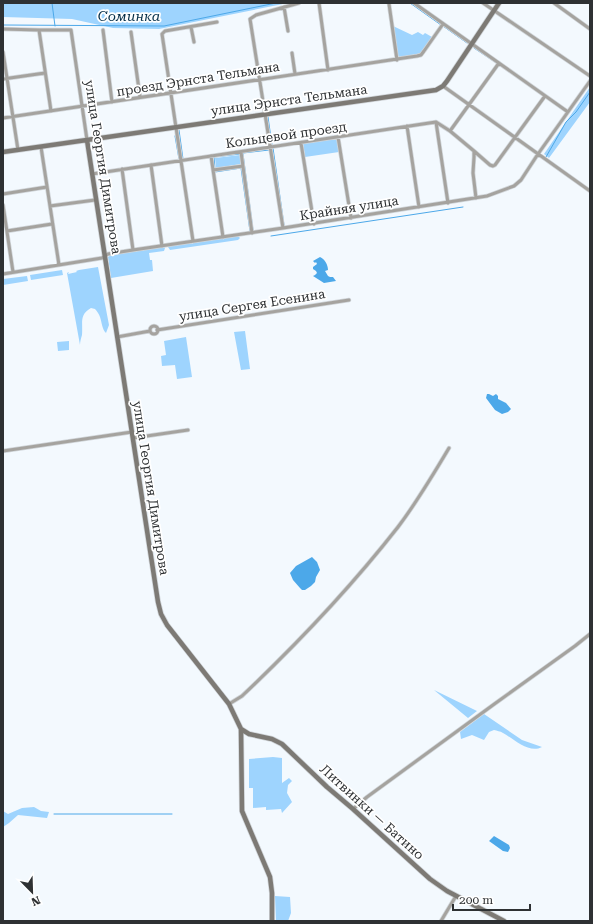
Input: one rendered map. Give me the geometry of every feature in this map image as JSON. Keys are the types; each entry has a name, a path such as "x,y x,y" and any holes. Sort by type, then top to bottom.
{"street":[{"path":"283,228 250,19 256,15 299,3"},
{"path":"319,3 328,70"},
{"path":"414,3 568,112"},
{"path":"483,3 590,76"},
{"path":"499,3 443,86 590,191"},
{"path":"554,3 590,29"},
{"path":"389,4 397,60"},
{"path":"284,7 288,31"},
{"path":"193,241 162,34 165,31 217,22"},
{"name":"проезд Эрнста Тельмана","path":"3,118 418,56 443,24"},
{"path":"191,27 194,42"},
{"path":"3,29 39,30 51,111"},
{"name":"улица Георгия Димитрова","path":"39,30 70,30 153,576 160,611 169,628 229,704 241,729 242,811 270,877 272,893 272,921"},
{"path":"103,30 112,102"},
{"path":"131,32 140,97"},
{"path":"3,52 5,78 18,150"},
{"path":"292,53 295,74"},
{"path":"450,131 499,63"},
{"path":"5,78 45,73"},
{"name":"Крайняя улица","path":"3,274 102,258 108,254 314,224 487,196 514,186 521,180 590,81"},
{"name":"улица Эрнста Тельмана","path":"3,152 432,90 443,86"},
{"path":"436,122 450,131 493,166 497,164 546,96"},
{"path":"436,122 448,203"},
{"name":"Кольцевой проезд","path":"92,174 436,122"},
{"path":"407,126 419,207"},
{"path":"338,137 351,218"},
{"path":"301,143 314,224"},
{"path":"41,147 59,265"},
{"path":"474,151 473,173 476,198"},
{"path":"241,152 252,233"},
{"path":"211,156 223,237"},
{"path":"151,165 162,246"},
{"path":"213,170 243,166"},
{"path":"122,169 133,250"},
{"path":"3,194 47,187"},
{"path":"50,206 95,200"},
{"path":"3,205 13,272"},
{"path":"7,231 52,224"},
{"name":"улица Сергея Есенина","path":"117,337 150,331 154,334 157,330 349,300"},
{"name":"улица Сергея Есенина","path":"150,331 150,328 153,326 156,327 157,330"},
{"path":"133,438 188,430"},
{"path":"3,451 132,432"},
{"path":"229,704 242,696 315,624 373,557 418,498 449,448"},
{"path":"353,809 367,797 590,634"},
{"name":"Литвинки — Батино","path":"241,729 247,733 272,739 281,744 430,879 456,896 504,921"},
{"path":"441,921 456,896"}],"shaded area":[{"path":"3,3 288,3 159,29 113,28 72,19 3,17"},
{"path":"393,26 412,35 418,32 423,35 425,33 432,37 423,51 418,55 398,59"},
{"path":"590,87 590,102 549,158 544,154"},
{"path":"337,138 339,152 305,157 303,143"},
{"path":"240,155 241,164 216,168 215,158"},
{"path":"238,236 240,238 238,240 170,250 168,247 223,238 223,240 224,238"},
{"path":"164,247 164,251 149,253 150,260 152,260 153,271 111,278 108,257 111,255"},
{"path":"320,257 327,264 328,270 325,271 328,276 333,277 336,281 324,283 313,276 317,273 313,267 317,264 313,261"},
{"path":"98,267 109,325 106,333 98,313 95,309 91,308 83,316 80,345 67,273"},
{"path":"62,270 63,275 31,280 30,275"},
{"path":"27,276 28,281 3,285 3,279"},
{"path":"245,331 250,369 241,370 234,332"},
{"path":"186,337 192,377 177,379 175,365 162,366 161,356 166,355 164,341"},
{"path":"69,341 69,350 58,351 57,342"},
{"path":"487,394 493,396 496,394 498,399 506,403 511,409 502,414 495,410 486,398"},
{"path":"312,557 317,562 320,570 315,582 305,590 302,590 293,580 290,573 296,566"},
{"path":"434,690 477,711 468,718"},
{"path":"484,714 522,740 542,747 532,749 517,742 502,732 494,730 489,732 484,740 472,735 461,739 460,732"},
{"path":"273,757 282,758 282,783 289,778 292,781 288,785 287,793 292,802 282,813 281,809 266,810 266,807 253,808 253,788 249,788 249,759"},
{"path":"34,807 41,811 49,812 47,818 18,815 3,827 3,811 8,814 22,808"},
{"path":"494,836 509,845 510,848 508,852 503,851 489,841"},
{"path":"275,896 290,897 291,913 288,921 276,921"}],"waterway":[{"path":"52,3 55,26"},
{"name":"Соминка","path":"3,25 164,26 276,3"},
{"path":"410,3 441,25"},
{"path":"443,26 467,43"},
{"path":"474,48 495,62"},
{"path":"546,157 566,122 576,112 590,92"},
{"path":"268,117 272,145"},
{"path":"179,130 183,159"},
{"path":"175,136 179,159"},
{"path":"273,148 284,225"},
{"path":"243,153 269,150"},
{"path":"215,169 214,157 240,154"},
{"path":"243,154 253,230"},
{"path":"215,171 241,168 250,231"},
{"path":"271,236 463,207"},
{"path":"54,814 172,814"}]}
